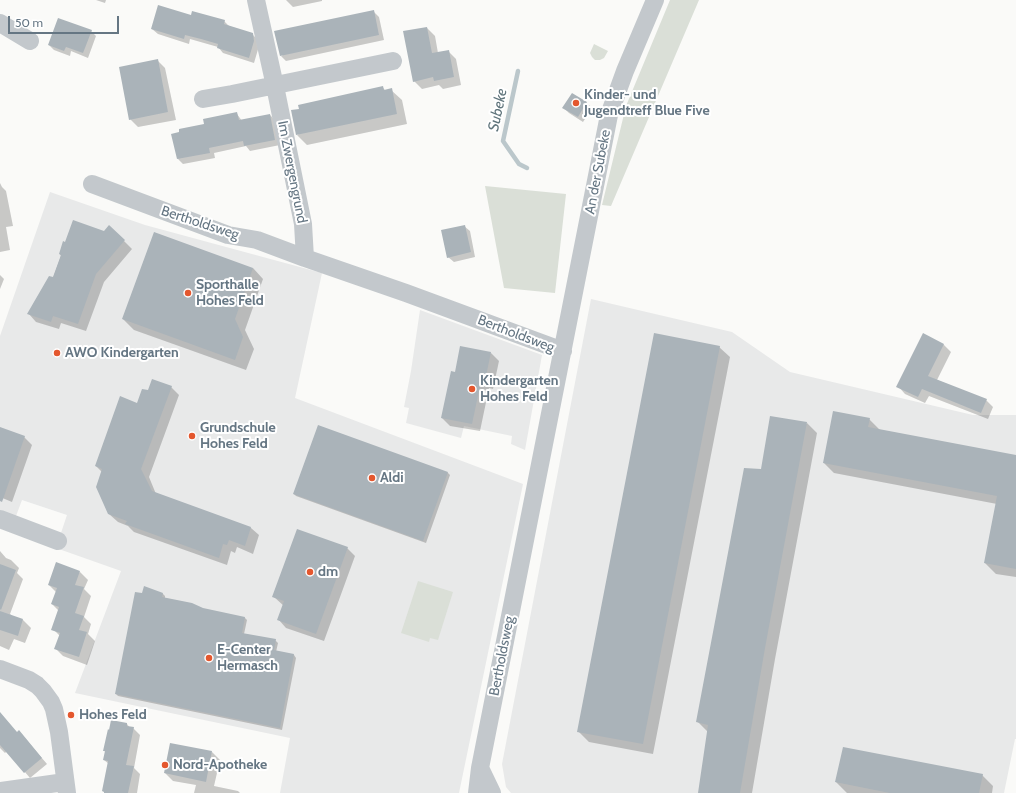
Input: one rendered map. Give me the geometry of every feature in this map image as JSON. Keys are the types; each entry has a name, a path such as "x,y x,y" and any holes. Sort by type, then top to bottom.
{"street":[{"name":"Im Zwergengrund","path":"256,0 303,224 305,258"},
{"name":"An der Subeke","path":"563,351 609,115 625,71 655,0"},
{"path":"0,23 30,41"},
{"path":"203,99 275,86 393,61"},
{"name":"Bertholdsweg","path":"92,184 228,235 258,240 563,351 480,768 477,793"},
{"path":"0,519 58,541"},
{"path":"0,669 29,680 37,685 48,696 56,717 66,787 0,791"},
{"path":"480,768 492,793"}],"shaded area":[{"path":"670,0 699,0 611,206 602,205 626,106"},
{"path":"594,44 608,51 604,58 595,60 592,57 590,53"},
{"path":"485,186 566,194 555,293 504,288"},
{"path":"50,192 145,225 322,273 295,398 523,484 459,793 280,793 290,738 75,693 121,571 56,548 67,515 22,500 16,516 0,511 0,336"},
{"path":"591,299 732,332 790,372 973,415 1016,415 1016,739 1004,793 511,793 506,787 502,764"},
{"name":"Kindergarten Hohes Feld","path":"420,310 542,355 525,450 511,444 512,436 464,426 461,438 406,423 409,408 404,407"},
{"path":"418,581 453,592 438,640 430,638 429,642 401,633"}],"building":[{"path":"158,5 191,15 192,11 225,20 224,24 253,33 254,41 249,58 217,48 218,44 185,35 184,39 151,29"},
{"path":"374,10 379,35 280,56 274,31"},
{"path":"58,18 92,30 83,53 66,47 64,51 48,45"},
{"path":"427,27 432,53 449,50 454,77 434,81 433,77 413,82 403,31"},
{"path":"158,59 168,112 129,120 119,67"},
{"path":"383,86 384,90 392,88 397,114 296,135 291,110 299,109 298,105"},
{"path":"572,93 587,102 578,117 562,108"},
{"path":"237,112 239,120 270,114 275,140 244,146 243,141 209,148 210,153 177,159 171,134 179,132 179,129 204,124 203,119"},
{"path":"73,220 104,231 109,225 125,240 96,274 78,324 53,316 51,322 27,314 49,276 53,277 61,255 59,254 63,241 65,242"},
{"path":"465,225 471,252 447,258 441,230"},
{"name":"Sporthalle Hohes Feld","path":"154,232 253,268 235,319 243,337 235,360 122,319"},
{"path":"654,333 720,346 643,744 577,732"},
{"path":"923,333 944,344 928,376 987,399 981,413 922,389 918,397 896,387"},
{"path":"460,346 491,352 485,381 481,381 472,424 441,418 451,371 455,372"},
{"name":"Grundschule Hohes Feld","path":"152,379 172,386 141,469 152,491 251,527 245,546 229,540 227,545 223,544 219,558 125,524 127,521 108,514 96,487 102,469 95,466 120,396 137,403 142,389 148,390"},
{"path":"833,411 870,418 868,427 1016,455 1016,569 984,563 997,496 823,463"},
{"path":"770,416 807,422 740,793 698,793 708,725 696,722 744,468 761,469"},
{"name":"Aldi","path":"318,425 448,472 423,541 293,494"},
{"path":"0,427 25,436 2,502 0,501"},
{"name":"dm","path":"297,529 348,547 316,634 277,620 284,601 272,597"},
{"path":"56,562 80,571 75,585 84,587 75,613 84,616 79,630 87,632 79,657 54,649 60,633 51,630 59,607 51,604 57,588 48,585"},
{"path":"0,564 16,570 1,610 0,609"},
{"name":"E-Center Hermasch","path":"144,586 163,593 162,597 245,617 242,633 276,639 274,650 294,654 280,728 115,694 135,592 142,593"},
{"path":"0,611 23,619 18,636 0,630"},
{"path":"0,712 17,732 19,730 42,758 24,773 0,745"},
{"path":"111,720 127,723 127,726 134,727 126,765 134,766 128,793 104,793 102,791 108,761 103,760 105,751 103,751"},
{"path":"170,743 212,751 206,782 164,773"},
{"path":"843,747 983,774 979,793 890,793 835,782"}],"waterway":[{"name":"Subeke","path":"518,71 503,141 519,164 527,168"}],"place":[{"name":"Kinder- und Jugendtreff Blue Five","path":"576,103"},
{"name":"Sporthalle Hohes Feld","path":"188,293"},
{"name":"AWO Kindergarten","path":"57,353"},
{"name":"Kindergarten Hohes Feld","path":"472,389"},
{"name":"Grundschule Hohes Feld","path":"192,436"},
{"name":"Aldi","path":"372,478"},
{"name":"dm","path":"310,572"},
{"name":"E-Center Hermasch","path":"209,658"},
{"name":"Hohes Feld","path":"71,715"},
{"name":"Nord-Apotheke","path":"165,765"}]}
